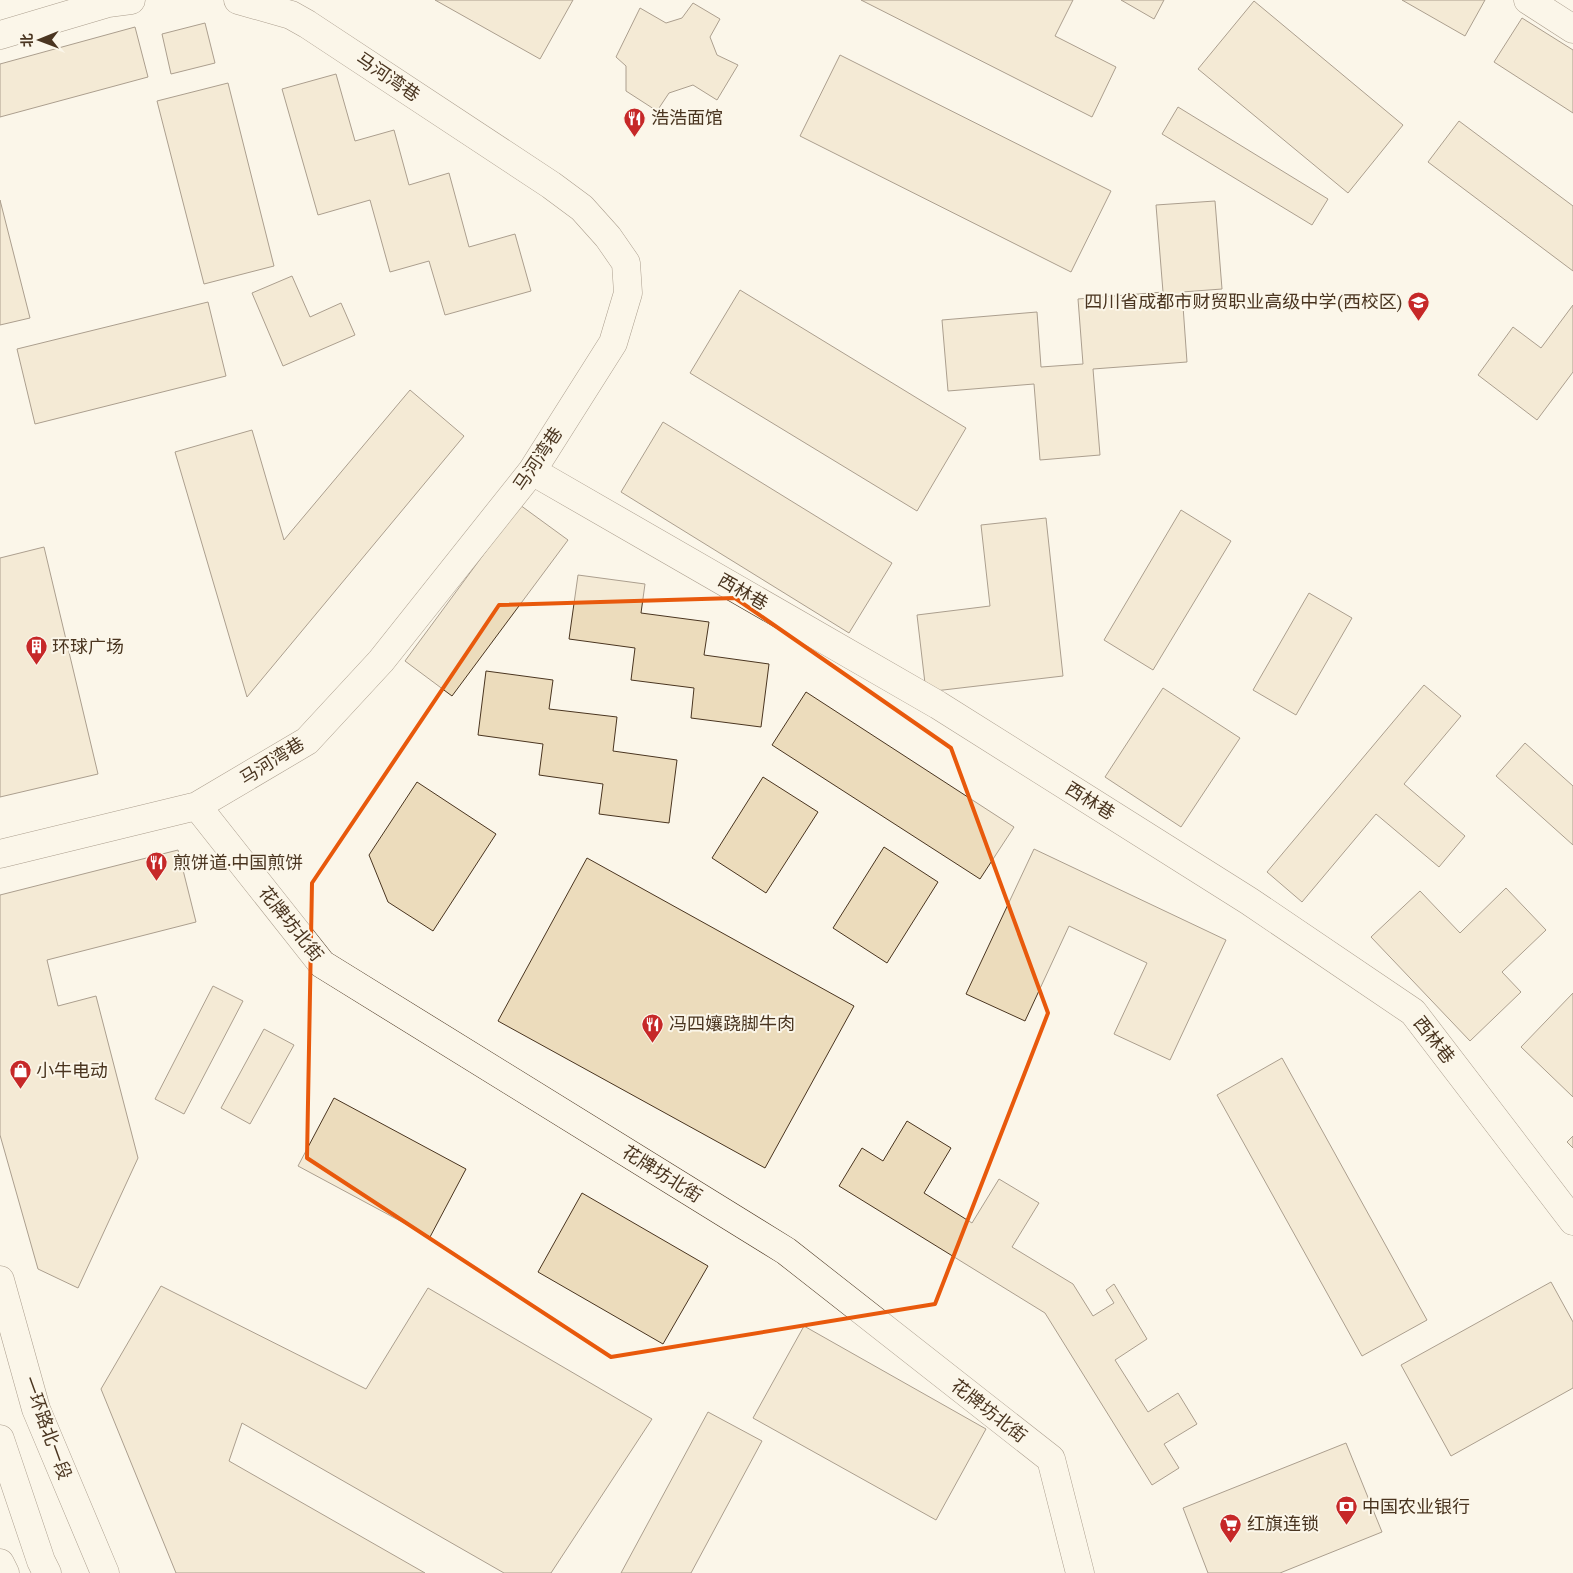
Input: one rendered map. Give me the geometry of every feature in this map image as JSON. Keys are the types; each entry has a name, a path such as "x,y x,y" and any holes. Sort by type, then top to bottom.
{"street":[{"path":"0,35 108,3 126,0"},
{"name":"马河湾巷","path":"0,854 197,806 307,741 381,661 532,471 613,343 628,293 626,263 608,237 582,208 551,185 307,24 296,7 238,0"},
{"path":"1528,0 1573,29"},
{"name":"西林巷","path":"532,471 938,705 1249,901 1413,1012 1573,1221"},
{"name":"花牌坊北街","path":"197,806 322,964 786,1251 1051,1459 1080,1573"},
{"name":"一环路北一段","path":"0,1280 36,1409 105,1573"},
{"path":"1,1443 41,1561 47,1573"},
{"path":"0,1563 5,1573"}],"highlighted area":[{"path":"735,598 951,748 1048,1013 935,1304 611,1357 307,1158 312,883 499,605"}],"building":[{"path":"435,0 573,0 540,59"},
{"path":"861,0 1073,0 1055,36 1116,67 1092,117"},
{"path":"1121,0 1164,0 1154,19"},
{"path":"1402,0 1485,0 1465,36"},
{"path":"1254,1 1403,125 1348,193 1198,69"},
{"path":"693,3 720,19 710,37 717,55 738,65 717,100 693,85 669,93 657,111 626,91 626,66 616,57 640,8 666,23 682,18"},
{"path":"1522,18 1573,50 1573,113 1494,62"},
{"path":"205,23 215,63 171,74 162,34"},
{"path":"135,27 148,77 0,117 0,64"},
{"path":"840,55 1111,191 1071,272 800,136"},
{"path":"336,74 355,141 394,130 409,185 449,173 469,247 515,234 531,291 445,315 429,261 390,272 370,200 318,215 282,89"},
{"path":"228,83 274,266 204,284 157,101"},
{"path":"1178,107 1328,199 1312,225 1162,134"},
{"path":"1459,121 1573,206 1573,271 1428,162"},
{"path":"0,200 30,318 0,325"},
{"path":"1215,201 1222,289 1182,292 1187,362 1093,369 1100,455 1040,460 1034,384 948,391 942,320 1037,312 1041,367 1083,364 1078,299 1163,292 1156,205"},
{"path":"292,276 310,317 341,303 355,335 283,366 252,293"},
{"path":"740,290 966,428 917,511 690,373"},
{"path":"208,302 226,376 35,424 17,349"},
{"path":"1573,305 1573,372 1537,420 1478,375 1513,327 1541,348"},
{"path":"410,390 464,436 247,697 175,452 252,430 284,540"},
{"path":"663,422 892,563 849,633 621,492"},
{"path":"520,505 568,540 452,696 405,661"},
{"path":"1181,510 1231,541 1153,670 1104,640"},
{"path":"1046,518 1063,676 926,692 917,615 990,606 981,525"},
{"name":"环球广场","path":"44,547 98,774 0,797 0,558"},
{"path":"578,575 645,584 641,613 709,622 704,655 769,664 761,727 691,718 694,688 631,680 635,648 569,639"},
{"path":"1309,593 1352,618 1296,715 1253,690"},
{"path":"486,671 553,680 549,709 617,717 613,751 677,760 669,823 599,814 603,784 539,775 543,744 478,735"},
{"path":"1424,685 1461,716 1404,784 1465,836 1439,867 1376,814 1302,902 1267,872"},
{"path":"1163,688 1240,738 1181,827 1105,777"},
{"path":"806,692 1014,827 980,879 772,745"},
{"path":"1525,743 1573,786 1573,845 1496,776"},
{"path":"763,777 818,812 766,893 712,858"},
{"path":"417,782 496,834 433,931 388,902 369,855"},
{"path":"884,847 938,882 887,963 833,928"},
{"path":"1034,849 1226,940 1170,1060 1114,1034 1147,963 1069,926 1025,1021 966,994"},
{"path":"178,850 196,922 47,960 58,1006 96,996 138,1158 78,1288 38,1269 0,1135 0,895"},
{"path":"587,858 854,1006 765,1168 498,1021"},
{"path":"1506,888 1546,930 1502,972 1521,992 1470,1041 1371,937 1420,891 1460,933"},
{"path":"213,986 243,1001 184,1114 155,1099"},
{"path":"1573,993 1573,1097 1521,1047"},
{"path":"264,1029 294,1045 250,1124 221,1108"},
{"path":"1282,1058 1427,1320 1362,1356 1217,1095"},
{"path":"334,1098 466,1169 430,1237 298,1166"},
{"path":"907,1121 951,1148 924,1193 972,1223 999,1179 1039,1203 1012,1247 1073,1284 1093,1316 1114,1303 1106,1290 1114,1284 1147,1339 1115,1360 1148,1412 1178,1393 1197,1424 1164,1444 1179,1468 1152,1485 1045,1313 839,1186 862,1148 883,1161"},
{"path":"1573,1136 1573,1148 1567,1142"},
{"path":"582,1193 708,1266 663,1344 538,1272"},
{"path":"1551,1282 1573,1322 1573,1388 1451,1456 1401,1365"},
{"path":"161,1286 366,1389 428,1288 652,1419 551,1573 504,1573 242,1423 229,1461 425,1573 176,1573 101,1389"},
{"path":"804,1326 986,1429 936,1520 753,1418"},
{"path":"708,1412 762,1441 691,1573 621,1573"},
{"path":"1346,1443 1382,1532 1280,1573 1208,1573 1183,1508"}],"place":[{"name":"浩浩面馆","path":"635,137"},
{"name":"四川省成都市财贸职业高级中学(西校区)","path":"1419,321"},
{"name":"环球广场","path":"36,666"},
{"name":"煎饼道·中国煎饼","path":"157,882"},
{"name":"冯四孃跷脚牛肉","path":"653,1043"},
{"name":"小牛电动","path":"20,1090"},
{"name":"中国农业银行","path":"1346,1526"},
{"name":"红旗连锁","path":"1231,1543"}]}
